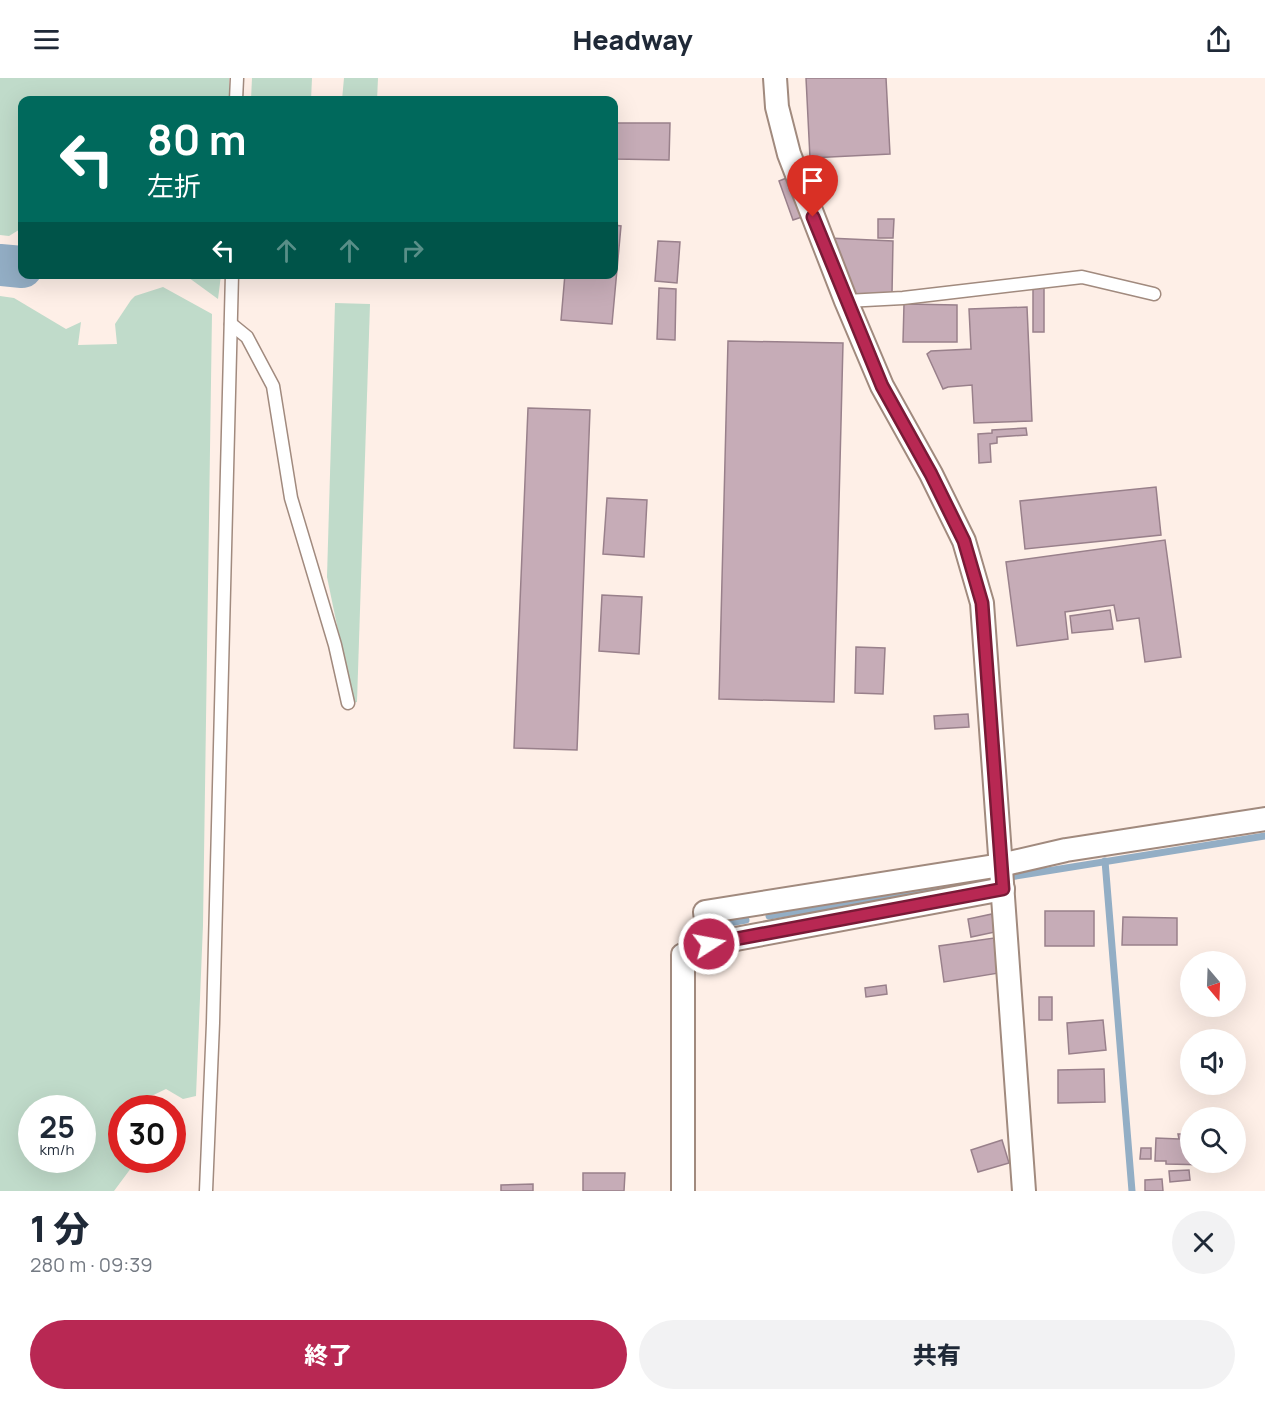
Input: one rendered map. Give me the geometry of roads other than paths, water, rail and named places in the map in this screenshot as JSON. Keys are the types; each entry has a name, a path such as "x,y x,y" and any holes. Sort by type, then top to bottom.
{"street":[{"path":"775,78 777,106 789,154 846,301 882,386 931,474 964,541 982,603 1024,1191"},
{"path":"683,1191 683,955 709,944 1002,878 1066,850 1265,819"},
{"path":"709,944 705,912 1002,878"}],"lane":[{"path":"236,96 237,78"},
{"path":"846,301 903,298 1082,277 1154,294"},
{"path":"206,1191 213,1023 232,279"},
{"path":"231,324 247,336 273,386 291,498 335,645 348,703"}],"waterway":[{"path":"0,265 18,267"},
{"path":"1004,878 1265,836"},
{"path":"1105,861 1132,1191"},
{"path":"769,916 978,882"},
{"path":"689,939 689,930 746,920"}]}
